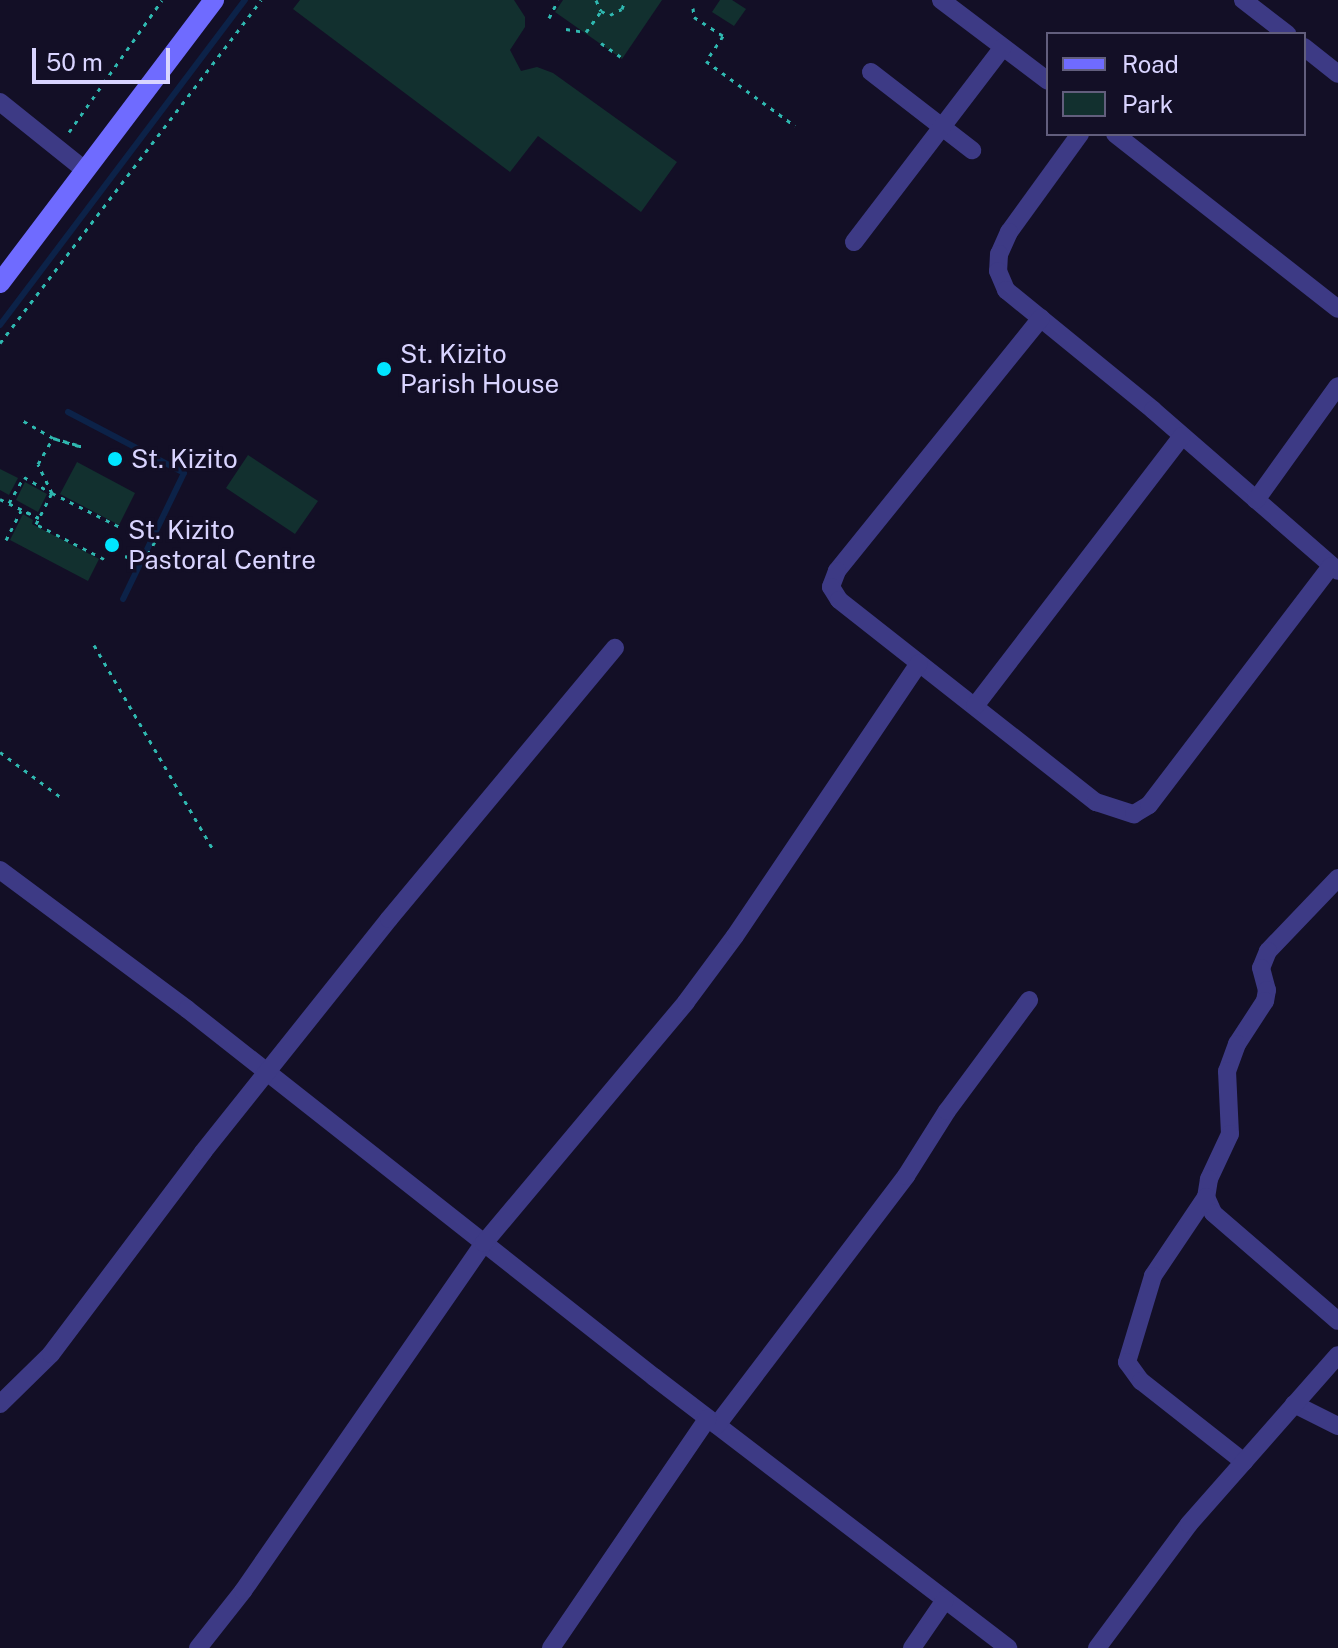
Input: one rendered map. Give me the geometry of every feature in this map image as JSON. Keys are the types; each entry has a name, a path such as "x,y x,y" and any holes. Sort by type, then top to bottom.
{"main road":[{"path":"0,283 214,0"}],"street":[{"path":"941,0 1046,79"},
{"path":"1243,0 1284,32"},
{"path":"854,242 1003,47"},
{"path":"1306,49 1338,73"},
{"path":"871,72 972,150"},
{"path":"0,102 85,170"},
{"path":"1041,318 834,579 831,587 839,600 1096,802 1134,814 1149,805 1335,568 1182,436 1041,318 1006,290 998,271 999,254 1009,232 1079,136"},
{"path":"1118,136 1338,309"},
{"path":"1256,500 1338,386"},
{"path":"975,706 1182,436"},
{"path":"0,1404 51,1354 203,1152 389,919 615,648"},
{"path":"198,1648 243,1591 484,1243 686,1002 735,936 919,663"},
{"path":"0,870 268,1072 712,1422 1008,1648"},
{"path":"1244,1462 1141,1381 1127,1362 1153,1276 1206,1197 1209,1179 1230,1134 1227,1071 1237,1044 1265,1001 1267,990 1261,968 1268,951 1331,899 1338,878"},
{"path":"551,1648 712,1422 906,1176 947,1111 1029,1000"},
{"path":"1206,1197 1213,1213 1338,1321"},
{"path":"1097,1648 1189,1524 1338,1355"},
{"path":"1294,1404 1338,1426"},
{"path":"912,1648 945,1600"}],"path":[{"path":"56,148 162,0"},
{"path":"0,343 261,0"},
{"path":"549,18 558,0"},
{"path":"596,0 601,11"},
{"path":"601,11 614,14 622,9 625,0"},
{"path":"693,8 694,17 723,36 706,61 795,126"},
{"path":"566,29 586,32 601,11"},
{"path":"601,43 621,57"},
{"path":"19,418 53,438 79,446 81,446 53,438"},
{"path":"52,493 38,464 53,438"},
{"path":"9,503 24,477 120,527"},
{"path":"52,493 36,524 104,559"},
{"path":"0,499 39,518"},
{"path":"6,540 22,510"},
{"path":"125,556 140,562 157,538 139,528"},
{"path":"94,645 212,848"},
{"path":"0,752 62,798"}],"green space":[{"path":"300,0 514,0 525,17 525,27 510,50 521,71 537,67 553,73 677,162 641,212 538,136 510,172 293,9"},
{"path":"563,0 662,0 622,59 555,12"},
{"path":"720,0 732,0 746,9 734,26 712,12"},
{"path":"248,455 318,501 295,534 226,488"},
{"path":"77,462 135,493 119,525 60,494"},
{"path":"0,469 18,478 9,495 0,490"},
{"path":"25,482 47,494 38,512 16,500"},
{"path":"23,514 33,520 32,524 99,559 88,581 10,540"}],"waterway":[{"path":"0,325 245,0"},
{"path":"68,412 184,473 123,599"}],"place":[{"name":"St. Kizito Parish House","path":"384,369"},
{"name":"St. Kizito","path":"115,459"},
{"name":"St. Kizito Pastoral Centre","path":"112,545"}]}
